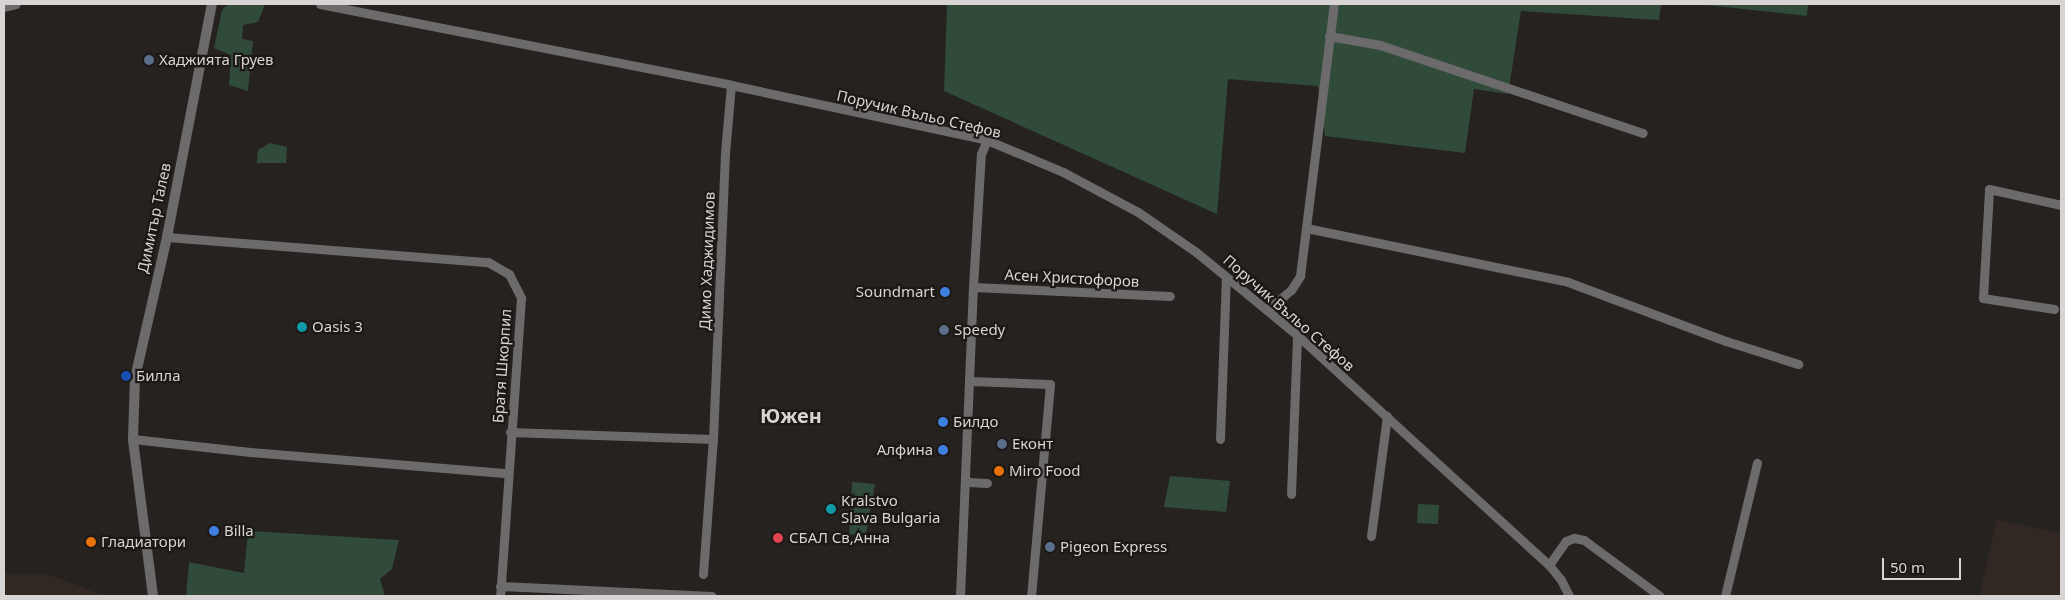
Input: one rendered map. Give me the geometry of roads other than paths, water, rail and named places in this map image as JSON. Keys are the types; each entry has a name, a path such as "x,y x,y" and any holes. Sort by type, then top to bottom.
{"street":[{"path":"4,7 16,4"},
{"name":"Димитър Талев","path":"153,596 133,439 135,378 167,236 212,4"},
{"name":"Поручик Въльо Стефов","path":"320,4 731,85 986,140 1063,172 1138,212 1196,252 1297,335 1549,565 1569,596"},
{"path":"1267,310 1291,290 1300,276 1334,4"},
{"path":"1329,36 1380,44 1643,133"},
{"name":"Димо Хаджидимов","path":"704,574 713,439 725,160 731,85"},
{"path":"960,596 973,286 981,154 986,140"},
{"path":"2054,309 1983,298 1989,190 2061,205"},
{"path":"1306,228 1568,282 1726,341 1798,364"},
{"name":"Братя Шкорпил","path":"167,236 488,262 509,274 521,298 507,473 500,596"},
{"path":"1220,439 1226,277"},
{"name":"Асен Христофоров","path":"973,286 1170,296"},
{"path":"1291,494 1297,335"},
{"path":"969,381 1050,384 1031,596"},
{"path":"1371,536 1387,416"},
{"path":"510,432 713,439"},
{"path":"133,439 250,452 507,473"},
{"path":"1725,596 1757,463"},
{"path":"965,478 968,482 987,483"},
{"path":"1549,565 1566,541 1574,538 1584,540 1660,596"},
{"path":"500,586 712,596"}],"place":[{"name":"Хаджията Груев","path":"149,60"},
{"name":"Soundmart","path":"945,292"},
{"name":"Oasis 3","path":"302,327"},
{"name":"Speedy","path":"944,330"},
{"name":"Билла","path":"126,376"},
{"name":"Билдо","path":"943,422"},
{"name":"Еконт","path":"1002,444"},
{"name":"Алфина","path":"943,450"},
{"name":"Miro Food","path":"999,471"},
{"name":"Kralstvo Slava Bulgaria","path":"831,509"},
{"name":"Billa","path":"214,531"},
{"name":"СБАЛ Св,Анна","path":"778,538"},
{"name":"Гладиатори","path":"91,542"},
{"name":"Pigeon Express","path":"1050,547"}],"district":[{"name":"Южен","path":"791,415"}]}
